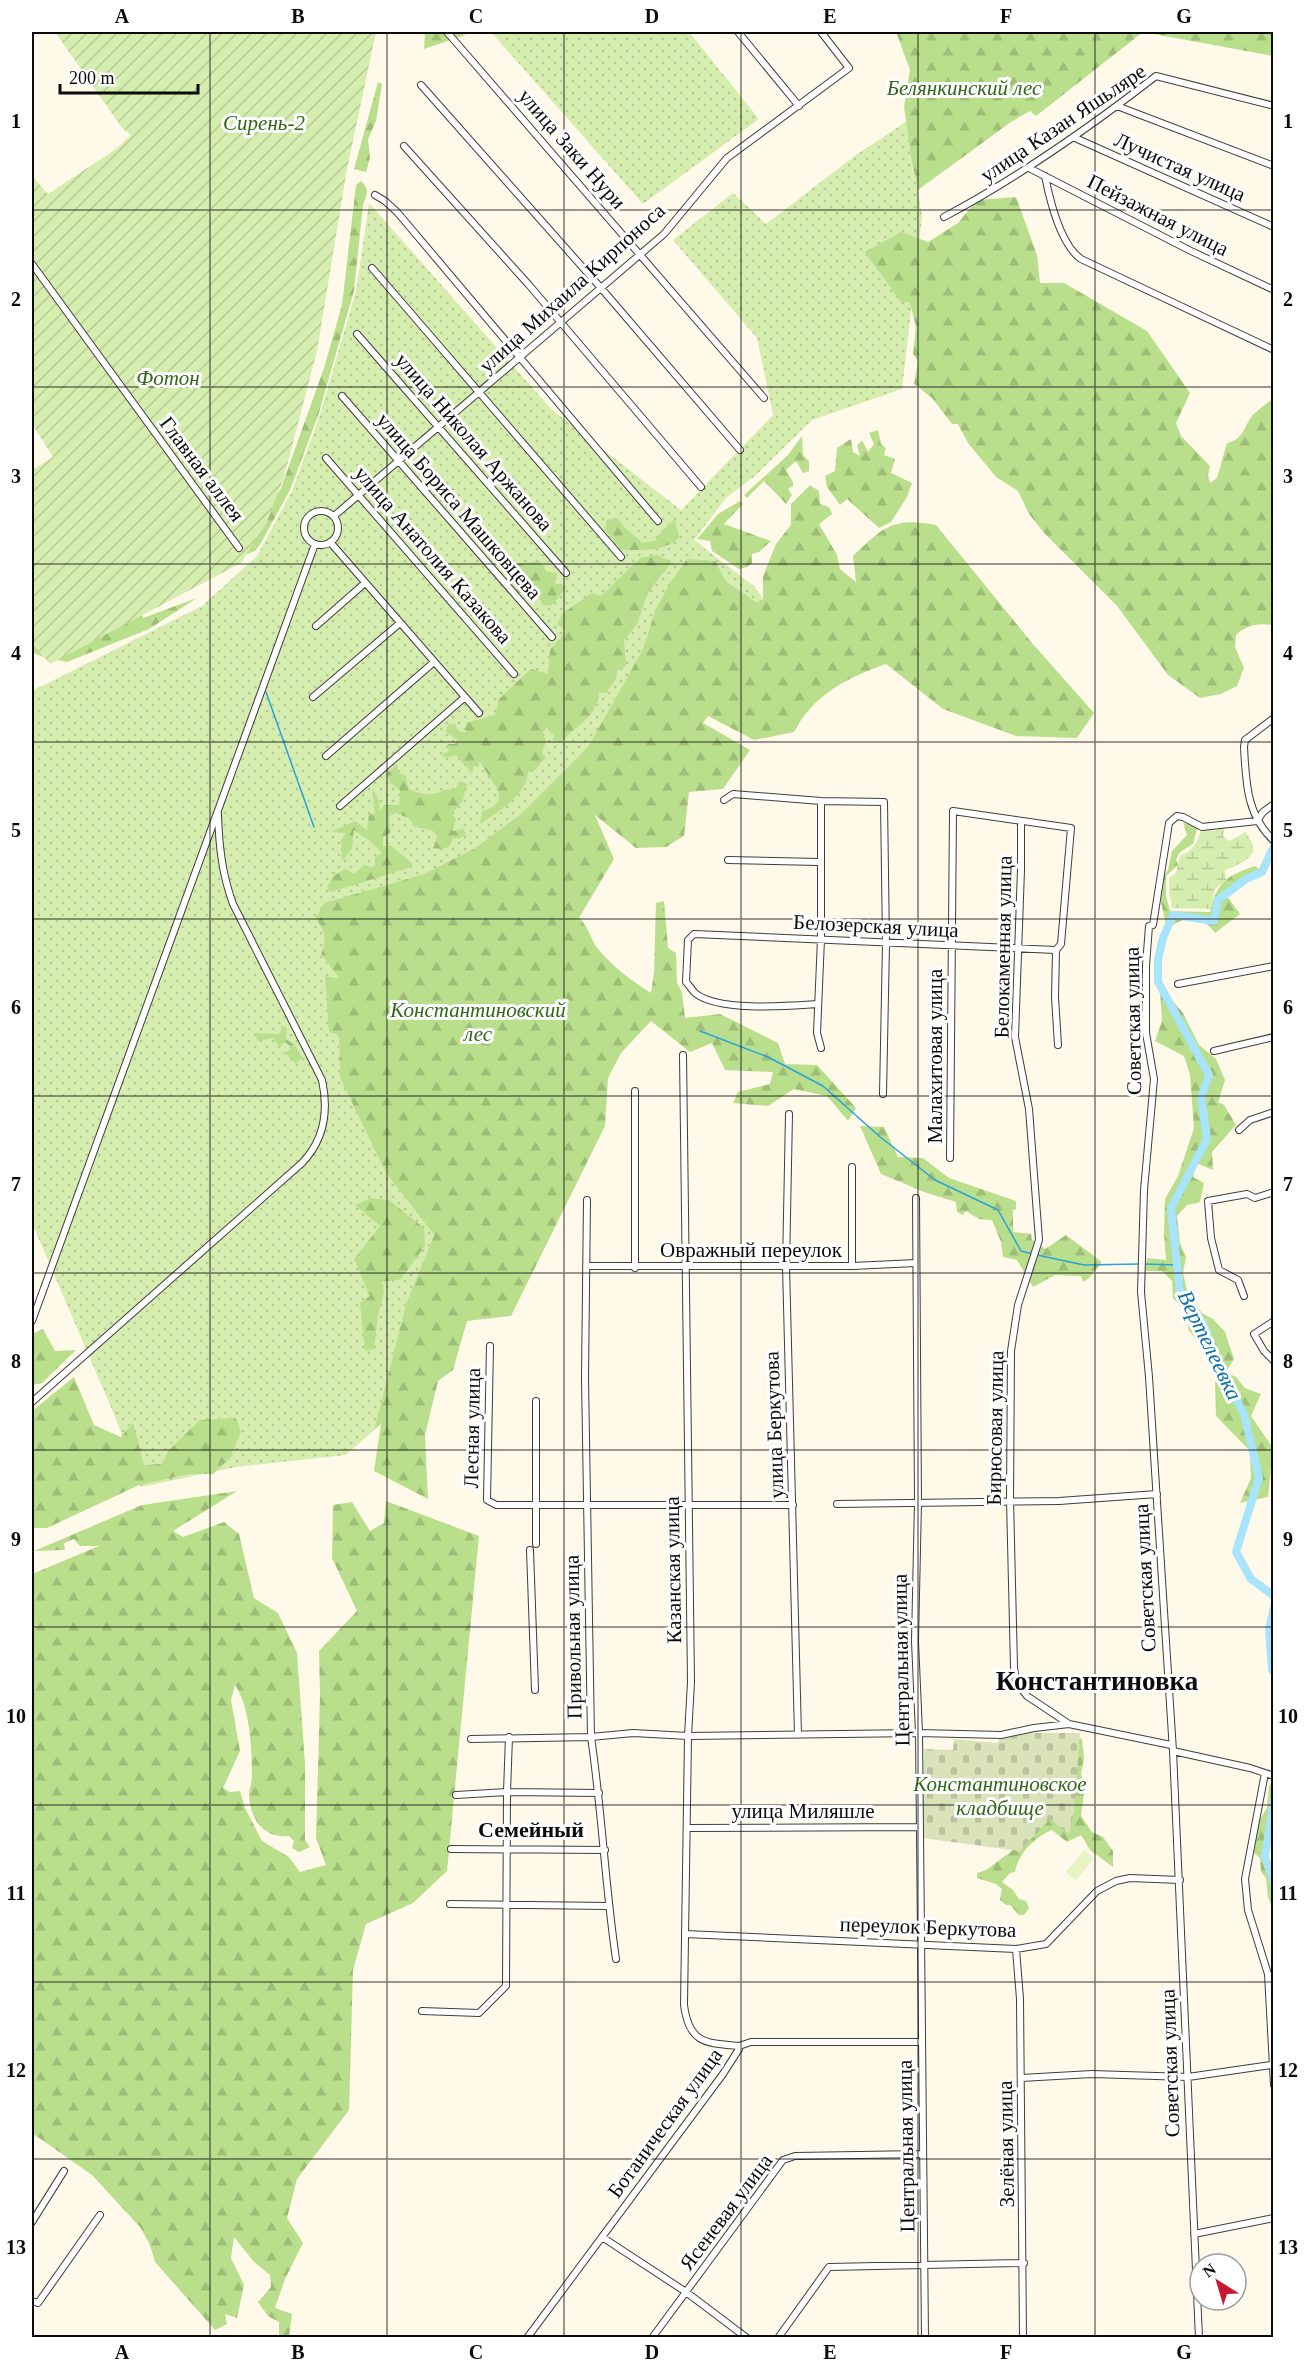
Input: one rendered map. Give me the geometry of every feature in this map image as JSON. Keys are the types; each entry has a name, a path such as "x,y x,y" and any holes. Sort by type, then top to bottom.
{"street":[{"name":"улица Заки Нури","path":"447,32 764,398"},
{"path":"738,32 799,106"},
{"name":"улица Михаила Кирпоноса","path":"334,516 664,234 727,158 849,68 821,32"},
{"name":"улица Казан Яшьляре","path":"944,217 994,191 1029,168 1118,106 1156,76 1274,106"},
{"path":"421,85 601,288 740,450"},
{"path":"1118,106 1274,166"},
{"name":"Лучистая улица","path":"1074,137 1274,227"},
{"path":"404,146 561,322 701,487"},
{"name":"Пейзажная улица","path":"1029,168 1191,251 1274,290"},
{"name":"улица Казан Яшьляре","path":"1045,176 1060,226 1072,253 1274,350"},
{"path":"375,195 386,201 397,212 521,356 658,521"},
{"name":"Главная аллея","path":"32,264 239,548"},
{"path":"372,268 621,557"},
{"name":"улица Николая Аржанова","path":"357,334 566,573"},
{"name":"улица Бориса Машковцева","path":"342,396 552,637"},
{"name":"улица Анатолия Казакова","path":"326,458 514,674"},
{"path":"324,511 334,516 338,532 330,542 315,544 305,533 306,519 314,512 324,511"},
{"path":"330,542 479,713"},
{"path":"32,1321 315,544"},
{"path":"316,626 365,583"},
{"path":"314,698 400,623"},
{"path":"326,756 434,662"},
{"path":"340,806 465,697"},
{"path":"1274,718 1245,740 1247,788 1257,821 1274,841"},
{"path":"724,800 733,794 820,801 884,802 883,1094"},
{"path":"820,801 821,939 817,1033 821,1048"},
{"path":"1257,821 1263,812 1274,804"},
{"path":"32,1402 302,1164 314,1151 323,1132 326,1096 322,1080 233,904 224,880 220,859 218,811"},
{"name":"Малахитовая улица","path":"950,1158 953,811 1021,820"},
{"name":"Советская улица","path":"1199,2337 1180,1880 1157,1494 1141,1292 1144,1190 1154,1079 1146,1033 1146,965 1149,926 1153,925 1169,823 1177,816 1202,827 1257,821"},
{"path":"1021,820 1071,828 1062,944 1056,950 1055,997 1058,1045"},
{"name":"Белокаменная улица","path":"1021,820 1015,1037 1029,1109"},
{"path":"728,860 819,862"},
{"name":"Белозерская улица","path":"818,1004 742,1006 722,1003 696,994 686,982 688,940 694,934 1056,950"},
{"path":"1178,984 1274,966"},
{"path":"1214,1051 1274,1037"},
{"name":"Казанская улица","path":"683,1055 691,1682 688,1736 684,2005 688,2023 695,2036 704,2042 739,2046"},
{"path":"635,1091 635,1268"},
{"name":"Бирюсовая улица","path":"1029,1109 1039,1240 1018,1305 1011,1351 1010,1500 1016,1682 1027,1696 1069,1724"},
{"path":"1239,1130 1250,1120 1274,1112"},
{"name":"улица Беркутова","path":"789,1114 786,1266 798,1735"},
{"path":"852,1167 852,1266"},
{"path":"1244,1296 1238,1280 1219,1270 1211,1238 1208,1201 1247,1194 1255,1198 1274,1192"},
{"name":"Центральная улица","path":"916,1198 918,1502 915,1641 919,1733 925,2337"},
{"name":"Привольная улица","path":"587,1200 591,1737 633,1733 688,1736 919,1733 1001,1735 1069,1724"},
{"name":"Овражный переулок","path":"586,1266 635,1268 852,1266 916,1263"},
{"path":"1274,1321 1254,1334 1264,1351 1274,1361"},
{"name":"Лесная улица","path":"490,1346 487,1500 496,1505 537,1505"},
{"path":"536,1401 536,1544"},
{"path":"837,1504 1059,1501 1157,1494"},
{"path":"537,1505 737,1503 793,1505"},
{"path":"530,1550 535,1690"},
{"path":"1069,1724 1172,1748 1274,1776"},
{"path":"422,2012 479,2013 506,1986 509,1737"},
{"path":"471,1738 591,1737 605,1850 608,1906 616,1959"},
{"path":"1265,1773 1245,1880 1248,1910 1268,1974 1271,2065 1274,2085"},
{"path":"456,1795 507,1792 599,1793"},
{"name":"улица Миляшле","path":"687,1828 919,1827"},
{"path":"451,1849 605,1850"},
{"name":"переулок Беркутова","path":"685,1934 1016,1949 1046,1944 1097,1891 1116,1881 1130,1878 1180,1880"},
{"path":"450,1904 608,1906"},
{"name":"Зелёная улица","path":"1016,1949 1020,1999 1023,2337"},
{"name":"Ботаническая улица","path":"527,2337 723,2074 739,2046 751,2042 922,2042"},
{"path":"1021,2078 1092,2074 1188,2077 1271,2065"},
{"name":"Ясеневая улица","path":"652,2337 783,2160 795,2156 923,2154"},
{"path":"32,2222 64,2171"},
{"path":"35,2302 100,2215"},
{"path":"1194,2234 1274,2218"},
{"path":"602,2237 686,2292 747,2337"},
{"path":"778,2337 829,2266 1024,2263"}],"green space":[{"name":"Фотон","path":"55,32 376,32 347,169 317,351 284,477 267,522 241,563 50,664 33,645 32,638 32,470 53,457 32,424 32,176 48,194 116,149 131,135 122,128"},
{"path":"425,32 464,32 465,35 424,49"},
{"path":"491,32 689,32 759,119 643,204"},
{"name":"Белянкинский лес","path":"896,32 1143,32 1036,116 1030,111 1011,122 918,190 904,107 910,70"},
{"path":"1143,32 1273,32 1273,56"},
{"path":"378,82 382,84 376,121 368,139 370,158 366,172 354,169"},
{"path":"906,122 922,216 902,389 812,420 756,475 726,498 694,540 755,587 763,599 756,602 726,581 715,561 655,611 643,649 588,747 522,813 475,848 424,874 324,903 323,929 326,945 321,954 339,978 325,976 339,1035 340,1078 386,1173 434,1235 406,1304 374,1430 346,1455 236,1467 141,1487 116,1419 32,1223 32,691 202,606 257,556 292,491 319,418 356,291 369,203 552,410 681,510 773,415 757,338 673,240 733,193 766,224 856,155"},
{"path":"361,181 367,192 363,205 354,291 318,416 290,490 261,543 255,551 247,554 244,552 281,488 324,368 342,305 356,185"},
{"path":"1016,197 1037,255 1040,283 1064,283 1147,331 1190,393 1176,423 1181,436 1210,466 1208,475 1210,483 1217,478 1227,443 1237,439 1253,415 1273,399 1273,625 1253,626 1236,635 1235,647 1244,668 1237,686 1221,694 1200,698 1168,675 1117,606 1045,534 1029,514 1018,491 996,477 968,443 958,424 952,424 932,398 914,384 918,361 913,354 916,327 910,303 900,301 865,252 901,232 928,242 958,223 977,200"},
{"path":"878,430 881,444 886,448 884,455 895,459 891,473 912,483 907,497 891,522 879,528 847,499 840,505 827,487 825,476 835,471 837,448 851,439 853,452 860,456 857,446 862,440 868,452 874,444 869,433"},
{"path":"802,436 803,455 809,461 809,471 803,473 796,461 786,470 793,486 788,489 792,495 786,504 764,481 747,498 744,495 788,455"},
{"name":"Константиновский лес","path":"810,485 819,491 820,504 829,507 832,514 819,524 837,555 840,569 856,582 853,556 881,531 909,522 936,525 1032,643 1094,713 1077,738 1016,736 943,709 886,664 845,681 833,689 811,708 794,732 754,740 708,716 703,723 750,750 723,789 689,792 684,836 666,847 636,848 595,815 614,859 579,918 604,956 651,993 654,972 656,903 664,901 668,948 676,953 677,983 682,992 685,1018 720,1014 778,1043 785,1064 817,1065 856,1108 848,1121 827,1096 794,1089 768,1106 733,1103 738,1092 770,1084 773,1072 725,1070 712,1043 690,1052 651,1021 621,1053 608,1078 605,1126 511,1316 467,1321 453,1370 438,1381 425,1435 428,1499 374,1471 381,1424 374,1430 406,1304 434,1235 386,1173 340,1078 339,1035 329,1032 325,976 339,978 321,954 324,936 316,918 324,903 424,874 475,848 522,813 588,747 643,649 655,611 670,583 687,559 715,561 726,581 756,602 763,599 763,576 776,544 791,525 791,504"},
{"path":"740,501 743,504 724,524 771,541 759,552 752,554 752,563 739,569 712,551 710,541 697,539 718,514"},
{"path":"617,518 643,543 655,541 675,519 679,538 660,548 621,550 605,530 607,520"},
{"path":"657,555 672,562 648,592 637,624 624,640 626,665 622,670 617,670 616,679 606,693 599,692 590,715 560,743 553,740 554,736 547,727 542,734 546,740 542,753 546,757 534,771 528,771 527,779 518,795 480,824 482,811 497,802 499,797 497,790 480,762 474,766 472,773 456,755 443,758 443,754 449,751 447,744 455,744 457,740 445,731 449,724 455,724 458,731 466,733 466,723 495,715 499,699 531,669 548,674 550,650 566,631 557,624 563,613 592,593 601,596 640,558"},
{"path":"540,561 547,572 557,573 555,583 567,587 552,605 545,606 538,597 529,600 525,594 515,592 507,575 511,565"},
{"path":"197,598 149,629 67,662 32,652 32,614 141,609 143,618"},
{"path":"397,764 399,773 405,775 409,789 418,793 432,794 445,789 454,790 460,781 467,784 463,800 452,814 456,819 452,831 463,829 466,834 459,839 453,837 450,846 443,849 433,848 437,837 433,831 413,826 411,819 393,812 389,818 391,832 383,838 383,846 390,845 412,863 412,867 331,892 327,888 333,876 345,869 354,874 364,865 375,868 375,857 382,853 370,841 354,830 352,849 342,861 341,841 346,833 331,832 355,821 367,830 369,815 375,813 372,789 379,800 380,811 384,805 399,805 400,790 390,783 387,773"},
{"path":"1183,823 1198,825 1193,844 1180,852 1176,860 1178,865 1166,876 1166,896 1170,911 1210,912 1216,894 1224,882 1237,873 1255,866 1259,869 1271,844 1273,846 1268,867 1260,874 1240,884 1227,896 1240,914 1215,933 1204,922 1192,918 1167,928 1159,894 1172,851 1187,835"},
{"path":"1225,827 1223,836 1229,841 1246,832 1253,845 1252,854 1234,867 1225,870 1226,880 1215,889 1211,909 1172,908 1169,878 1176,873 1180,856 1194,846 1201,829 1214,831"},
{"path":"1160,991 1166,993 1183,1013 1199,1045 1216,1059 1225,1080 1218,1102 1224,1105 1236,1125 1212,1152 1213,1170 1196,1163 1193,1177 1204,1183 1200,1202 1187,1205 1177,1216 1180,1243 1186,1257 1183,1273 1188,1294 1202,1313 1213,1319 1225,1332 1234,1359 1226,1372 1236,1377 1245,1388 1261,1394 1251,1416 1273,1448 1268,1497 1240,1503 1251,1478 1250,1451 1216,1416 1215,1384 1218,1370 1188,1329 1190,1317 1173,1298 1172,1281 1162,1271 1145,1271 1147,1258 1166,1260 1165,1199 1178,1176 1194,1128 1190,1075 1184,1056 1155,1041 1162,1021"},
{"path":"282,1025 287,1030 286,1039 295,1045 302,1057 296,1064 285,1053 292,1048 285,1042 280,1047 273,1038 258,1041 254,1033 280,1034"},
{"path":"860,1126 884,1127 898,1157 923,1158 949,1178 1016,1201 1016,1209 1013,1210 1013,1232 1031,1234 1032,1240 1045,1249 1066,1235 1102,1262 1083,1282 1081,1276 1055,1275 1033,1287 1017,1260 1003,1257 1001,1242 992,1220 979,1219 966,1211 963,1215 957,1212 956,1202 924,1192 881,1174"},
{"path":"371,1198 389,1200 424,1228 425,1246 401,1279 382,1282 384,1292 378,1315 374,1349 365,1351 360,1303 370,1296 354,1259 380,1226 355,1205"},
{"path":"43,1329 55,1351 76,1350 42,1383 32,1385 32,1339 34,1333"},
{"path":"74,1377 94,1425 121,1437 133,1423 144,1465 162,1464 168,1451 200,1420 236,1418 241,1432 230,1458 213,1474 189,1474 139,1485 47,1528 32,1528 32,1411"},
{"path":"237,1491 173,1531 183,1537 224,1522 239,1534 254,1598 278,1613 297,1653 305,1764 305,1840 310,1847 299,1852 292,1848 294,1841 289,1836 280,1836 266,1831 260,1826 252,1812 249,1795 252,1776 249,1729 244,1705 235,1685 231,1700 240,1751 223,1788 230,1792 240,1791 245,1808 262,1841 289,1857 300,1872 326,1865 316,1838 319,1651 357,1611 332,1558 333,1505 352,1502 370,1531 384,1523 386,1501 479,1536 447,1871 413,1903 366,1924 353,1970 349,2110 297,2179 287,2218 303,2243 285,2279 275,2308 292,2314 289,2337 279,2337 279,2322 268,2316 258,2302 271,2287 270,2275 254,2262 234,2237 231,2258 244,2285 237,2318 225,2314 227,2324 215,2330 155,2262 150,2245 140,2227 92,2175 32,2133 32,1574 99,1546 80,1546 74,1539 64,1543 65,1550 34,1551 142,1505"},
{"name":"Константиновское кладбище","path":"1030,1733 1080,1733 1074,1812 1069,1834 1050,1819 1020,1851 922,1838 924,1749 953,1750 954,1739 997,1743 1000,1739"},
{"path":"1068,1733 1082,1739 1084,1758 1081,1774 1085,1785 1081,1816 1092,1832 1103,1837 1113,1851 1113,1867 1090,1850 1081,1835 1067,1842 1052,1830 1046,1833 1028,1847 1015,1872 1010,1873 1002,1882 1013,1890 1019,1899 1026,1901 1029,1908 1024,1915 1019,1915 1010,1905 1000,1900 1002,1889 996,1884 977,1878 977,1873 986,1870 1013,1850"},
{"path":"1273,1781 1273,1823 1267,1853 1273,1872 1273,1909 1268,1897 1266,1878 1261,1872 1260,1858 1254,1853 1259,1821 1267,1808 1269,1786"},
{"path":"1084,1850 1094,1858 1076,1881 1066,1872"}],"waterway":[{"path":"266,692 314,827"},
{"name":"Вертелеевка","path":"1272,850 1262,872 1246,879 1218,900 1214,921 1173,915 1163,938 1158,959 1158,982 1209,1075 1201,1098 1207,1139 1171,1208 1180,1293 1204,1324 1218,1365 1244,1414 1259,1478 1236,1552 1251,1579 1274,1596"},
{"path":"700,1031 768,1057 823,1086 879,1136 935,1180 998,1210 1021,1251 1033,1254"},
{"path":"1037,1255 1084,1265 1139,1264"},
{"path":"1144,1264 1177,1265"},
{"name":"Вертелеевка","path":"1274,1607 1269,1629 1274,1672"},
{"name":"Вертелеевка","path":"1274,1800 1265,1857 1274,1883"}],"district":[{"name":"Константиновка","path":"1097,1681"},
{"name":"Семейный","path":"531,1829"}],"park label":[{"name":"Сирень-2","path":"264,123"}]}
